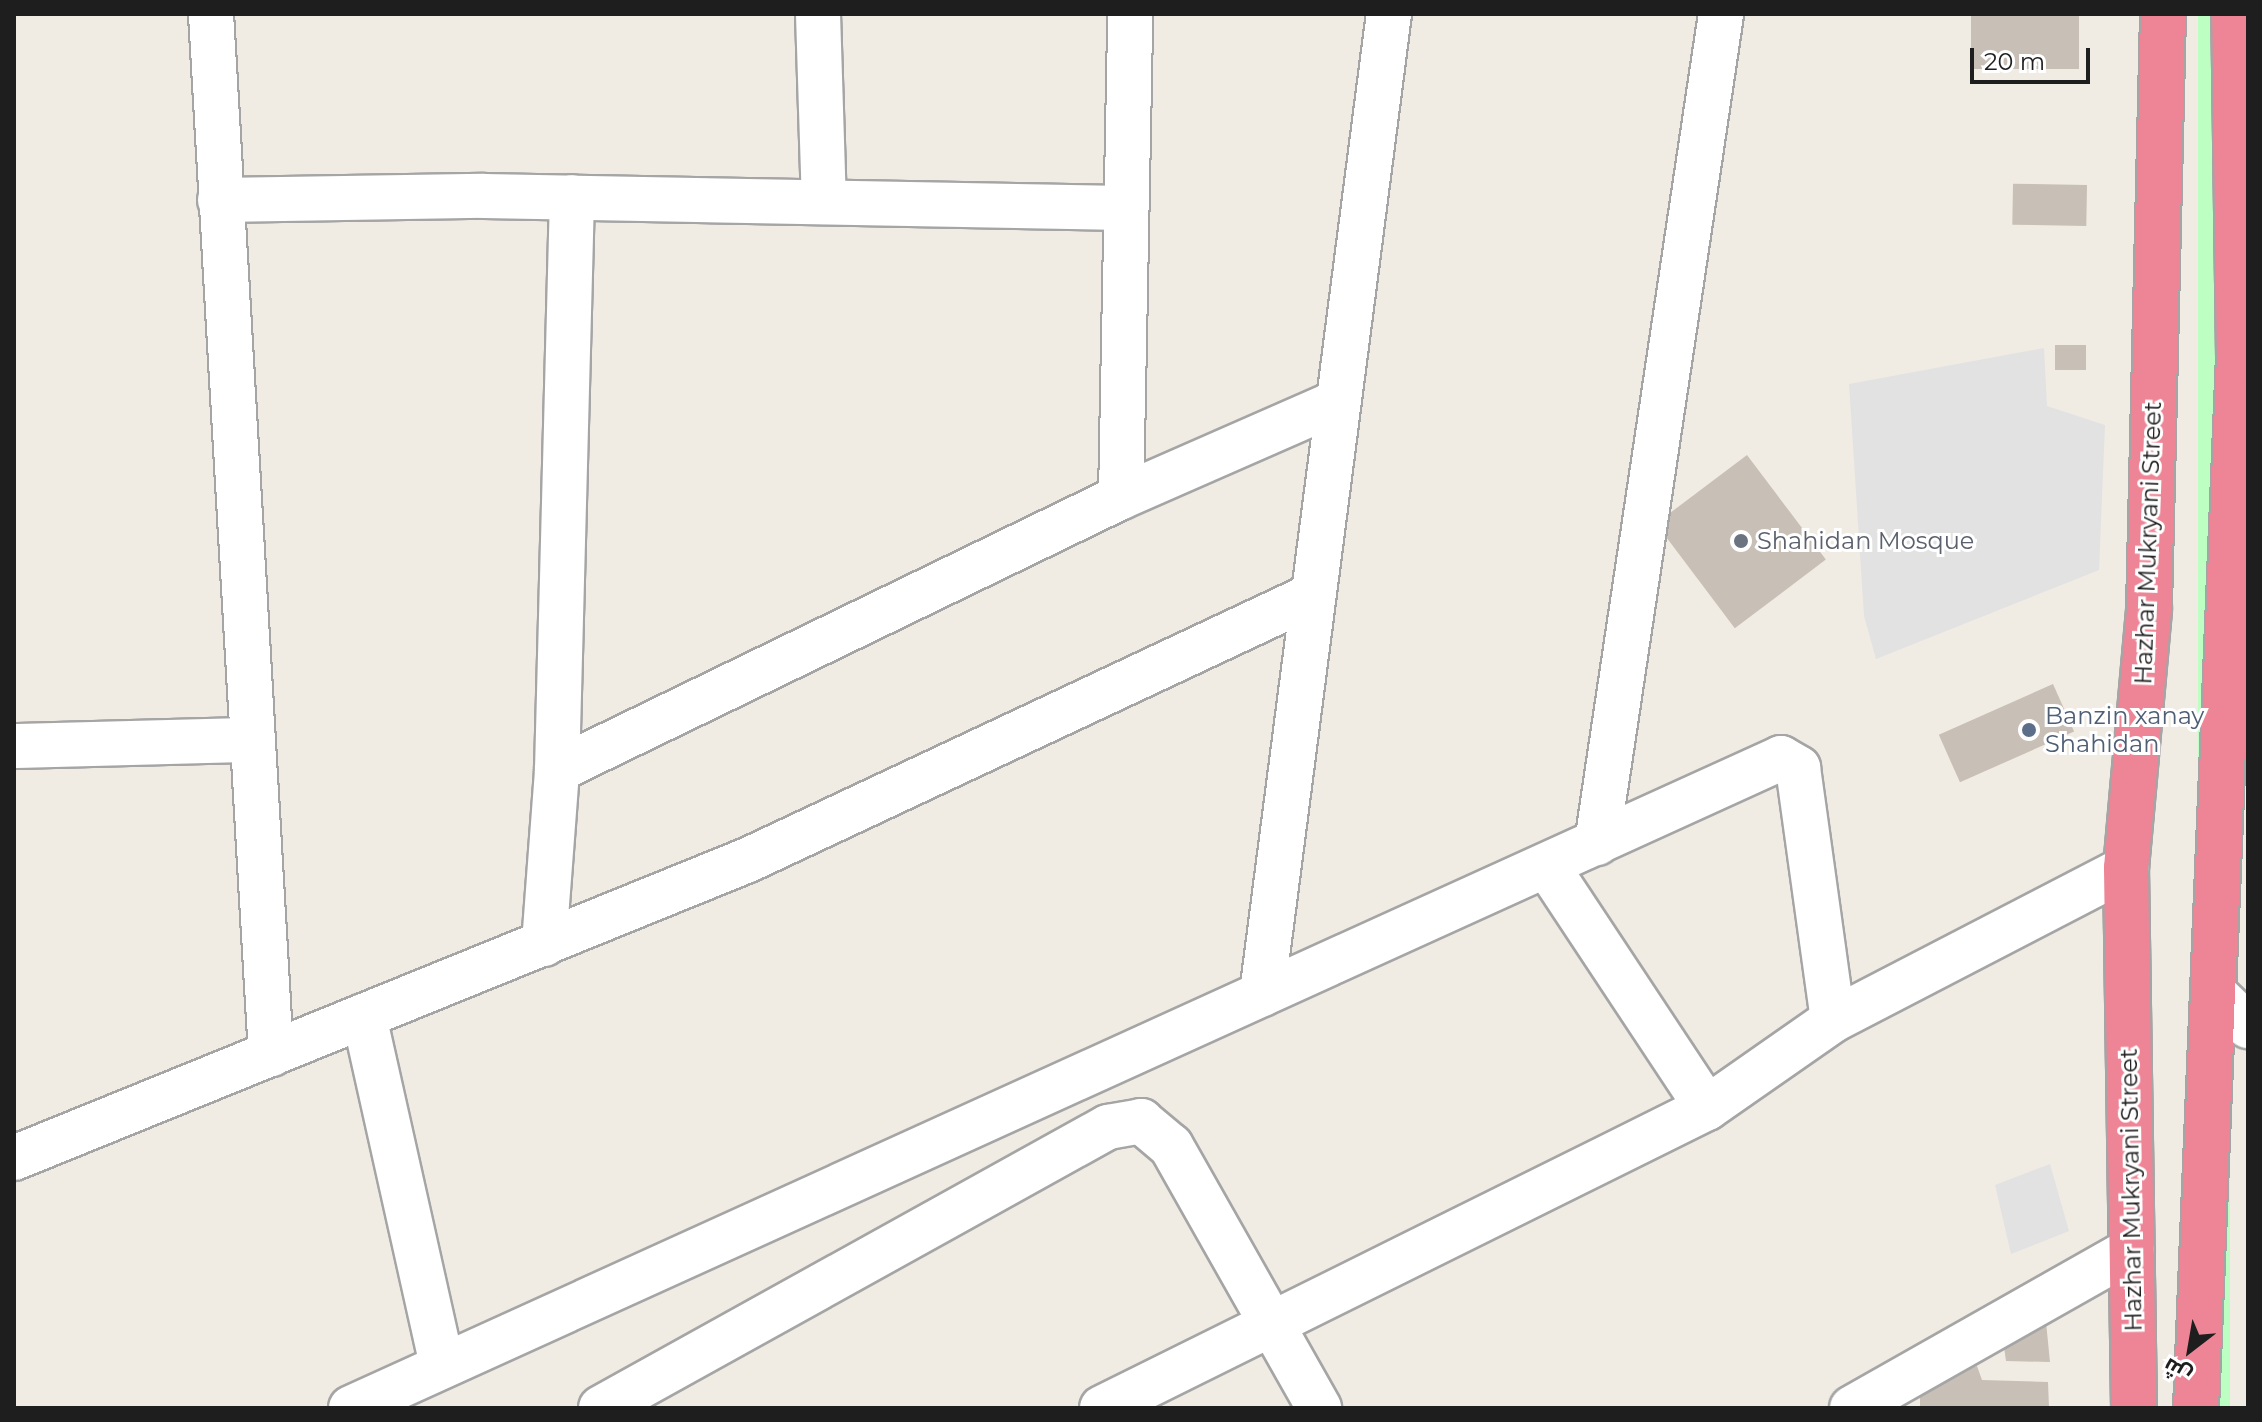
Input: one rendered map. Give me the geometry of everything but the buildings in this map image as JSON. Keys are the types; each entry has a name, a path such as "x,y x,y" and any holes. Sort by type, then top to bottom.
{"highway":[{"name":"Hazhar Mukryani Street","path":"2134,1408 2126,868 2149,608 2163,14"},
{"path":"2196,1408 2241,467 2234,14"}],"street":[{"path":"211,14 271,1054"},
{"path":"818,14 824,200"},
{"path":"1121,497 1130,14"},
{"path":"1262,994 1311,596 1389,14"},
{"path":"1597,843 1721,14"},
{"path":"220,200 572,197 1124,208"},
{"path":"544,944 557,770 572,197"},
{"path":"557,770 1121,497 1337,402"},
{"path":"14,1158 748,860 1311,596"},
{"path":"14,746 251,740"},
{"path":"351,1408 1774,760 1794,762 1833,1020"},
{"path":"1547,866 1707,1108"},
{"path":"1102,1408 1707,1108 1833,1020 2126,868"},
{"path":"2216,995 2248,1026"},
{"path":"364,1016 442,1365"},
{"path":"601,1408 1108,1127 1141,1121 1171,1146 1319,1408"},
{"path":"1852,1408 2131,1250"}],"green space":[{"path":"2198,14 2230,14 2230,1408 2198,1408"}],"shaded area":[{"path":"2044,348 2047,406 2105,425 2099,570 1876,659 1864,616 1849,384"},
{"path":"2050,1164 2069,1231 2011,1254 1995,1185"}],"place":[{"name":"Shahidan Mosque","path":"1741,541"},
{"name":"Banzin xanay Shahidan","path":"2029,730"}]}
